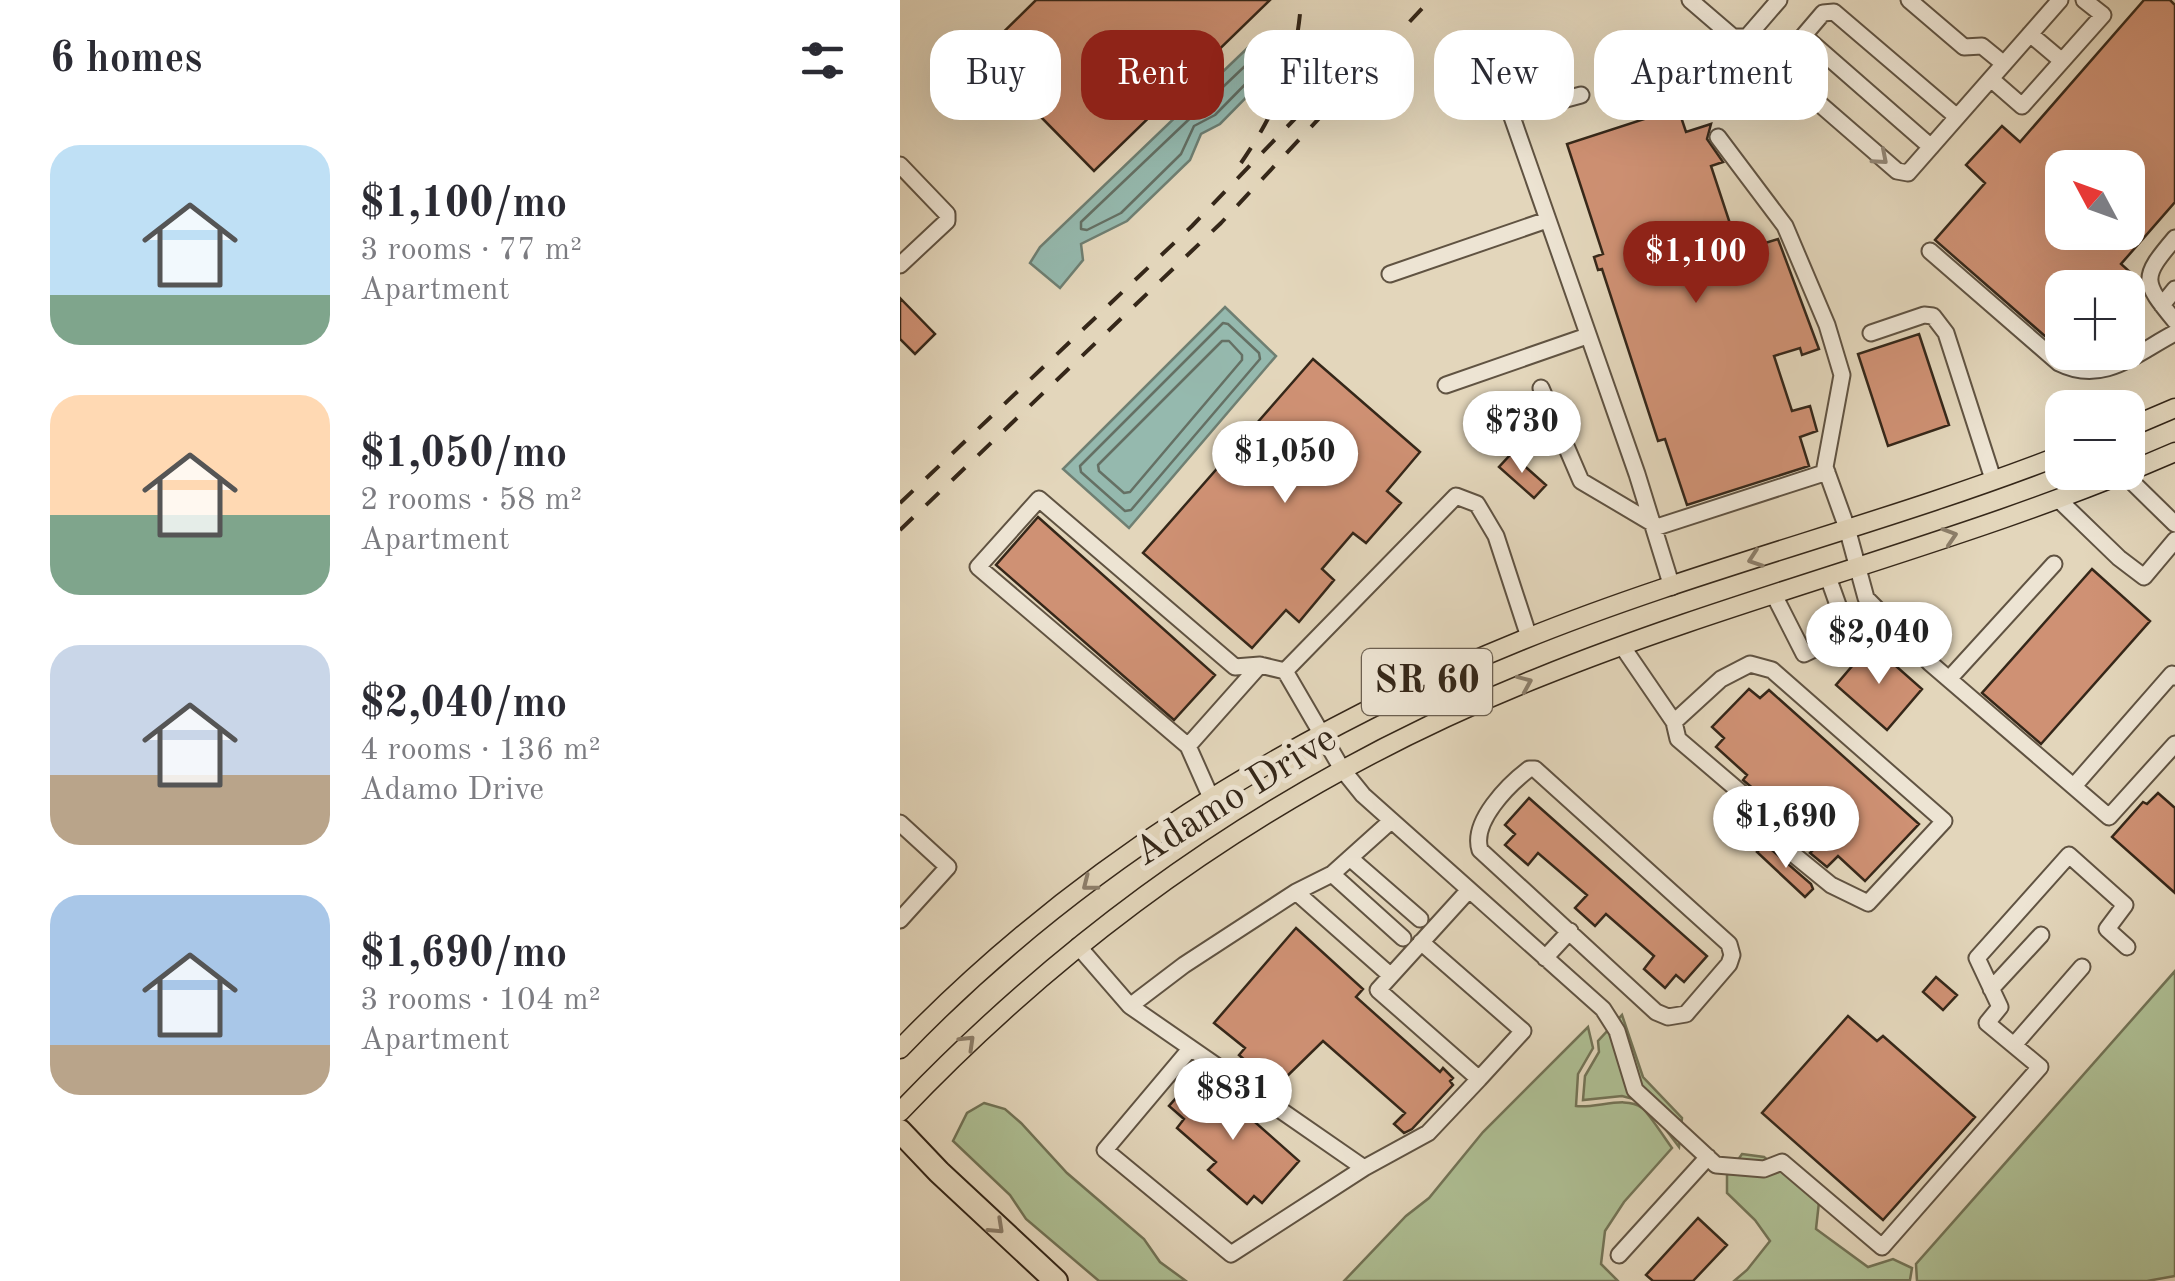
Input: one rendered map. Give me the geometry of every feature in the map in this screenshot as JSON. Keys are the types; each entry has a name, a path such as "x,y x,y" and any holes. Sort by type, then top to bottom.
{"highway":[{"path":"900,1131 938,1172 1056,1281"},
{"path":"900,1163 938,1172"}],"main road":[{"path":"2145,421 2175,408"},
{"name":"Adamo Drive","path":"2145,465 2175,452"},
{"name":"Adamo Drive","path":"900,1048 1046,917 1134,850 1322,735 1529,638 2045,460"},
{"name":"Adamo Drive","path":"900,1112 991,1020 1078,946 1236,831 1342,768 1472,705 1622,646 2084,490"}],"street":[{"path":"1690,0 1732,37 1747,36 1778,0"},
{"path":"1909,0 1964,47 1982,46 2004,64"},
{"path":"1828,111 1897,171 1908,173 2060,0"},
{"path":"2084,0 2103,15"},
{"path":"1991,79 2022,106 2116,0"},
{"path":"1809,30 1823,13 1834,12 1958,117"},
{"path":"2030,34 2062,61"},
{"path":"1828,57 1931,147"},
{"path":"1581,95 1511,114 1672,587"},
{"path":"1718,137 1785,226 1827,325 1842,375 1832,420 1827,472 1866,598 1949,679 2109,817 2175,744"},
{"path":"900,166 947,214 947,220 900,265"},
{"path":"1390,274 1547,220"},
{"path":"2175,238 2152,264 2149,276 2152,292 2175,321"},
{"path":"1930,251 2059,363 2076,371 2099,372 2175,333"},
{"path":"2162,304 2175,290"},
{"path":"1871,333 1924,315 1933,316 1946,332 1994,479"},
{"path":"1446,385 1586,336"},
{"path":"1541,388 1581,481 1653,525 1827,472"},
{"path":"2140,490 2175,524"},
{"path":"1285,672 1456,496 1476,504 1496,536 1529,638"},
{"path":"1212,800 1188,746 978,568 1039,499 1235,667 1260,665 1285,672 1342,768 1391,821 1604,1010 1617,1031 1635,1090 1716,1165 1764,1169 1782,1162 1882,1247 2040,1067 1986,1022 2000,1008 1978,958 2068,855 2125,906 2108,929 2127,947"},
{"path":"2059,500 2144,577 2175,540"},
{"path":"1949,679 2054,564"},
{"path":"1774,595 1804,654 1848,632 1828,577"},
{"path":"1622,646 1674,722 1678,740 1780,826 1792,854 1831,886 1868,903 1944,821 1772,670 1750,664 1720,679 1674,722"},
{"path":"1188,746 1260,665"},
{"path":"2074,786 2172,674 2175,677"},
{"path":"1529,769 1536,769 1729,944 1732,955 1730,964 1686,1014 1668,1017 1656,1012 1570,931 1480,850 1477,842 1483,820 1529,769"},
{"path":"1130,1006 1184,964 1296,892 1332,874 1391,821"},
{"path":"900,823 948,866 900,920"},
{"path":"1350,859 1420,919"},
{"path":"1332,874 1403,938"},
{"path":"1468,891 1378,990 1479,1079"},
{"path":"1296,892 1390,975"},
{"path":"1545,958 1570,931"},
{"path":"1992,988 2041,935"},
{"path":"1190,1049 1106,1150 1231,1254 1364,1168 1428,1133 1523,1031 1421,942"},
{"path":"1078,946 1130,1006 1364,1168"},
{"path":"2014,1045 2082,967"},
{"path":"1619,1255 1708,1157"}],"green space":[{"path":"2175,971 2175,1276 2147,1281 1917,1281 1916,1264"},
{"path":"1622,1015 1643,1077 1682,1118 1679,1147 1645,1102 1622,1096 1583,1100 1585,1076 1599,1052 1598,1041"},
{"path":"1588,1027 1593,1048 1578,1074 1576,1106 1635,1104 1672,1148 1624,1202 1605,1231 1601,1264 1618,1281 1344,1281 1406,1216 1429,1198 1483,1132"},
{"path":"984,1103 1005,1109 1021,1123 1067,1173 1144,1239 1160,1262 1186,1281 1099,1281 1026,1219 1010,1195 953,1141 967,1113"},
{"path":"1742,1154 1764,1157 1819,1202 1816,1229 1868,1267 1893,1259 1912,1268 1910,1280 1734,1281 1770,1241 1727,1193 1727,1175"}],"water":[{"path":"1244,51 1244,100 1224,120 1224,70"},
{"path":"1172,120 1224,120 1201,134 1190,160 1127,221 1081,244 1083,260 1060,288 1030,263 1040,247"},
{"path":"1225,307 1276,356 1129,528 1063,469"}],"building":[{"path":"1036,0 1270,0 1224,45 1224,30 1081,30 1081,120 1146,120 1094,171 1044,120 1061,120 1061,30 1005,30"},
{"path":"2144,0 2170,0 2175,5 2175,202 2145,236 2145,150 2045,150 2045,250 2133,250 2121,264 2128,270 2045,270 2045,336 1935,240 1985,183 1966,165 2002,126 2020,142"},
{"path":"1641,120 1682,120 1686,132 1711,124 1707,139 1723,162 1711,166 1739,251 1778,239 1819,349 1802,355 1800,348 1774,356 1792,411 1810,406 1817,431 1800,437 1809,466 1687,505 1665,439 1658,441 1602,269 1598,270 1594,257 1603,254 1567,144"},
{"path":"900,298 935,334 915,354 900,339"},
{"path":"1919,334 1949,425 1888,446 1858,354"},
{"path":"1313,359 1420,452 1387,491 1401,503 1366,543 1353,533 1322,569 1334,580 1299,622 1286,610 1252,648 1143,553"},
{"path":"1511,454 1546,485 1534,498 1499,467"},
{"path":"1038,517 1215,675 1174,720 996,565"},
{"path":"2092,569 2150,621 2041,744 1982,693"},
{"path":"1871,644 1922,689 1887,730 1836,685"},
{"path":"1749,689 1760,698 1769,690 1919,824 1865,881 1838,856 1827,867 1810,853 1821,842 1765,792 1762,796 1743,780 1747,775 1716,747 1724,738 1712,727"},
{"path":"2158,793 2175,808 2175,893 2112,837 2143,802 2147,804"},
{"path":"1529,798 1707,956 1684,982 1676,975 1665,988 1644,969 1654,956 1606,914 1595,926 1575,908 1587,895 1538,853 1528,865 1505,845 1515,834 1505,825"},
{"path":"1765,844 1811,884 1813,889 1805,897 1757,852"},
{"path":"1296,928 1363,989 1356,997 1440,1072 1443,1068 1453,1078 1453,1085 1412,1129 1404,1133 1394,1124 1405,1113 1323,1041 1276,1087 1239,1055 1245,1048 1214,1023"},
{"path":"1936,977 1957,995 1943,1010 1923,992"},
{"path":"1848,1016 1877,1041 1883,1036 1975,1117 1883,1220 1762,1113"},
{"path":"1191,1081 1207,1094 1214,1086 1299,1161 1262,1203 1254,1196 1247,1204 1208,1170 1216,1162 1177,1128 1184,1119 1169,1106"},
{"path":"1698,1218 1727,1245 1693,1281 1653,1281 1646,1275"}],"railway":[{"path":"1241,163 1283,86 1295,44 1301,0"},
{"path":"900,530 1221,223 1430,0"},
{"path":"900,503 1192,226 1294,120"}]}
